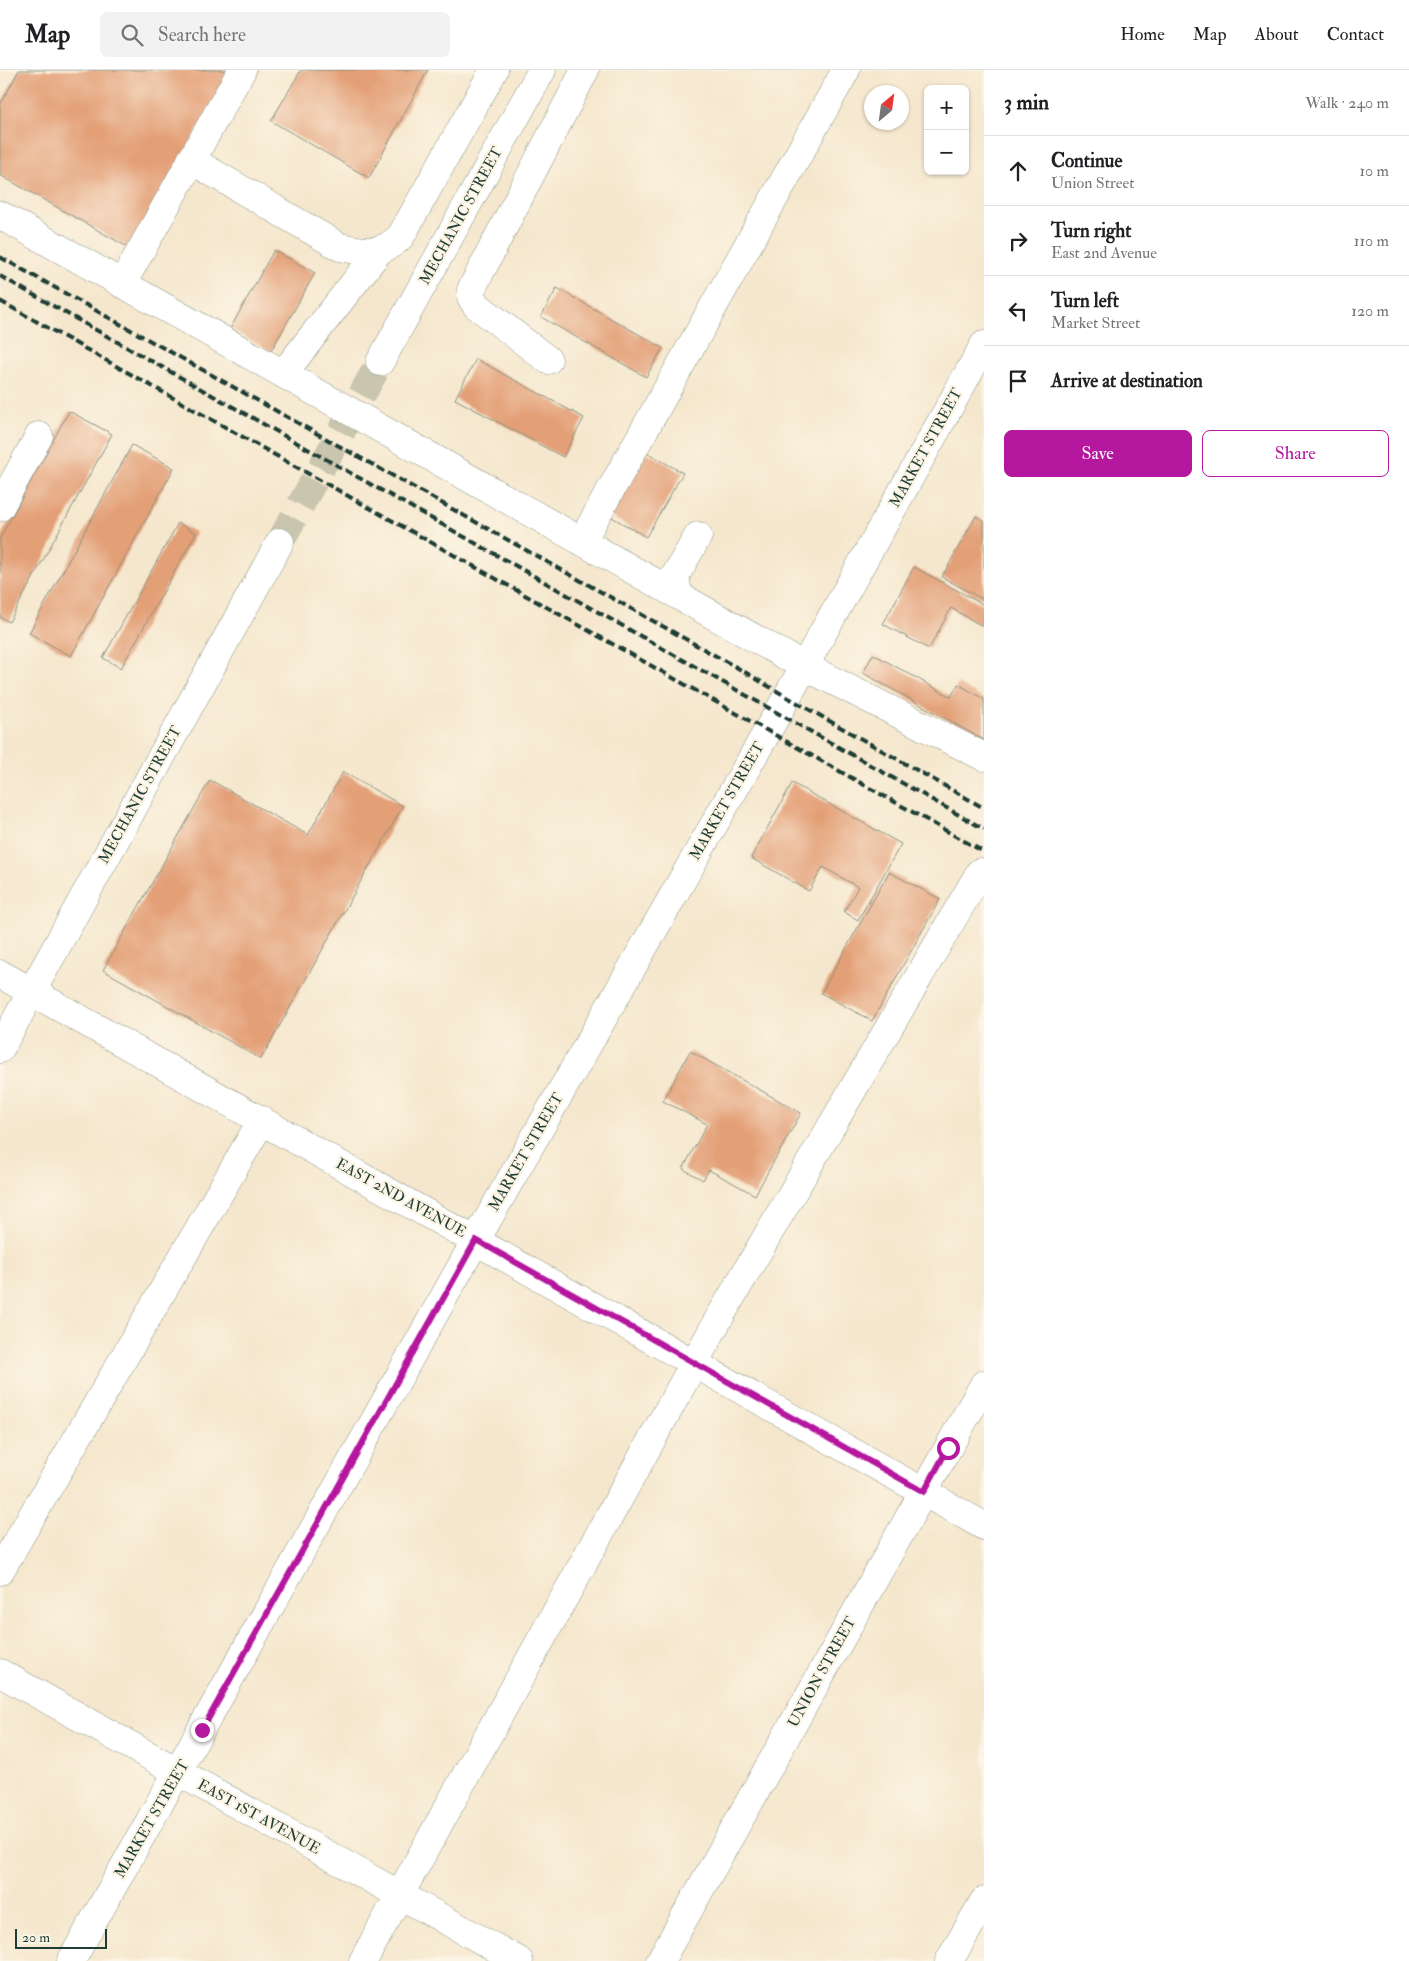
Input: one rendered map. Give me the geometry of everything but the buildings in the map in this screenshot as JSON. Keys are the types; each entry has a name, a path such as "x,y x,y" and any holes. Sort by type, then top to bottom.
{"street":[{"path":"122,284 242,70"},
{"path":"191,160 340,247 379,251 389,247 401,236 494,70"},
{"name":"MECHANIC STREET","path":"380,362 542,70"},
{"path":"548,360 476,305 471,297 471,290 585,70"},
{"path":"582,542 846,70"},
{"path":"0,215 804,666 984,757"},
{"path":"283,374 379,251"},
{"name":"MARKET STREET","path":"71,1961 476,1240 804,666 984,345"},
{"path":"0,506 38,436"},
{"path":"678,595 675,576 698,536"},
{"name":"MECHANIC STREET","path":"0,1049 280,542"},
{"path":"363,1961 718,1320 980,872 984,875"},
{"name":"EAST 2ND AVENUE","path":"0,974 984,1526"},
{"path":"0,1571 262,1120"},
{"name":"UNION STREET","path":"660,1961 984,1384"},
{"name":"EAST 1ST AVENUE","path":"0,1673 519,1961"},
{"path":"949,1961 984,1901"}],"tunnel":[{"path":"280,542 380,362"}],"railway":[{"path":"0,257 743,671 984,808"},
{"path":"0,276 984,829"},
{"path":"0,301 984,852"}],"route":[{"path":"202,1730 476,1240 924,1492 948,1448"}]}
